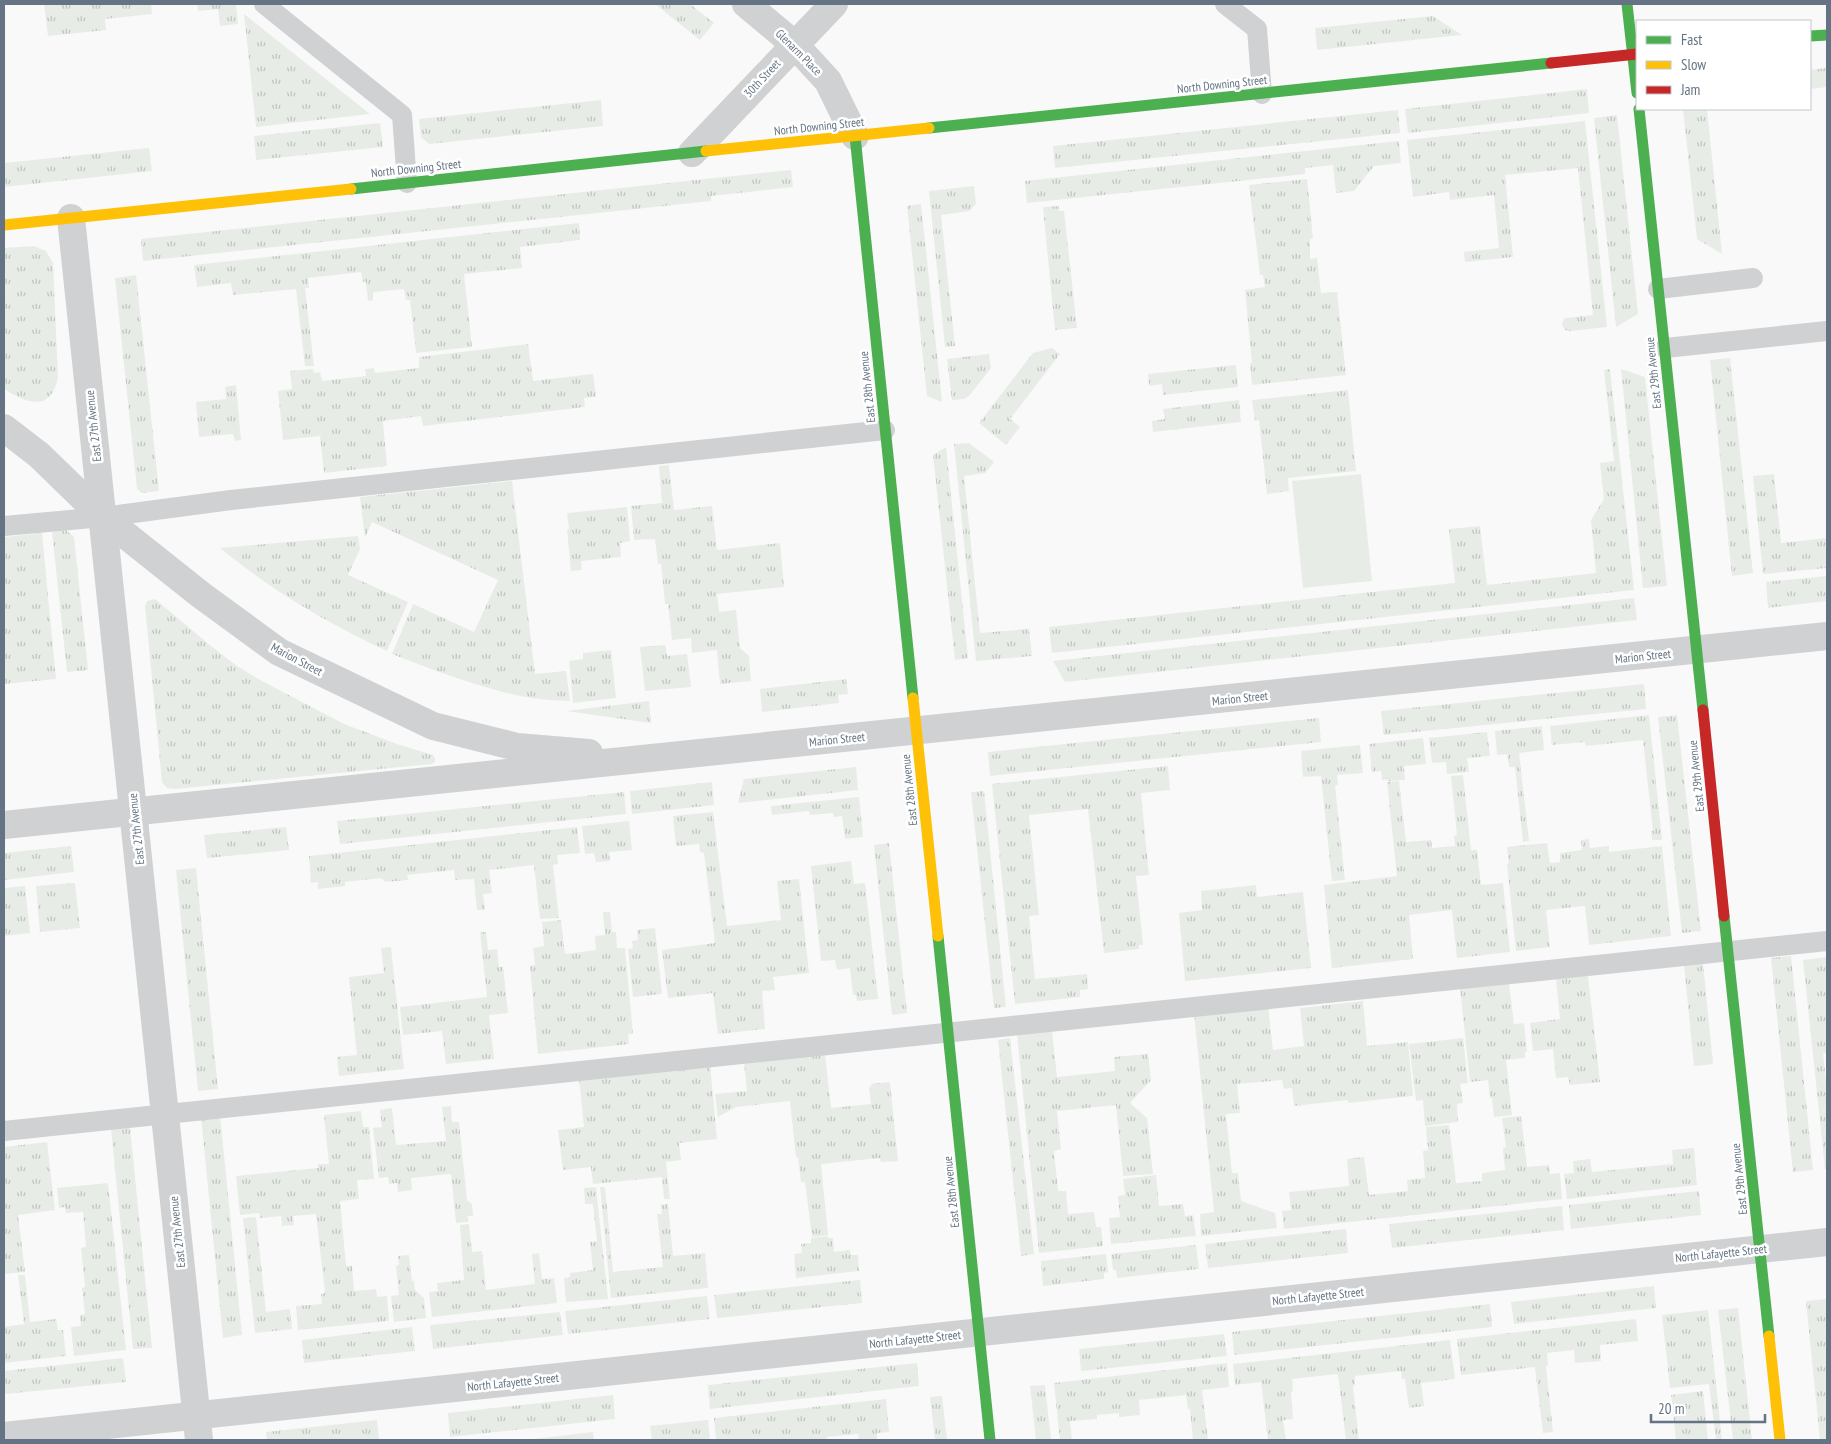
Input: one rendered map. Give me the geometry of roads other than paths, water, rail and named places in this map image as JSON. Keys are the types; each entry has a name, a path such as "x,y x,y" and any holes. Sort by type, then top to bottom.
{"street":[{"name":"Glenarm Place","path":"746,4 794,44 828,81 854,136"},
{"name":"30th Street","path":"692,153 834,4"},
{"path":"1627,4 1636,74"},
{"path":"1811,36 1827,35"},
{"name":"North Downing Street","path":"4,225 1635,55"},
{"name":"East 29th Avenue","path":"1639,110 1780,1440"},
{"name":"East 28th Avenue","path":"854,136 990,1440"},
{"name":"East 27th Avenue","path":"71,218 198,1428"},
{"name":"Marion Street","path":"4,428 39,455 103,517 200,595 279,652 433,726 517,746 653,759"},
{"name":"Marion Street","path":"4,826 1827,636"},
{"name":"North Lafayette Street","path":"4,1436 198,1428 979,1332 1827,1242"}],"lane":[{"path":"264,4 402,115 407,183"},
{"path":"1225,4 1257,29 1262,94"},
{"path":"1658,289 1753,278"},
{"path":"1665,348 1827,331"},
{"path":"4,526 103,517 240,499 885,430"},
{"path":"4,1131 1827,940"}]}
